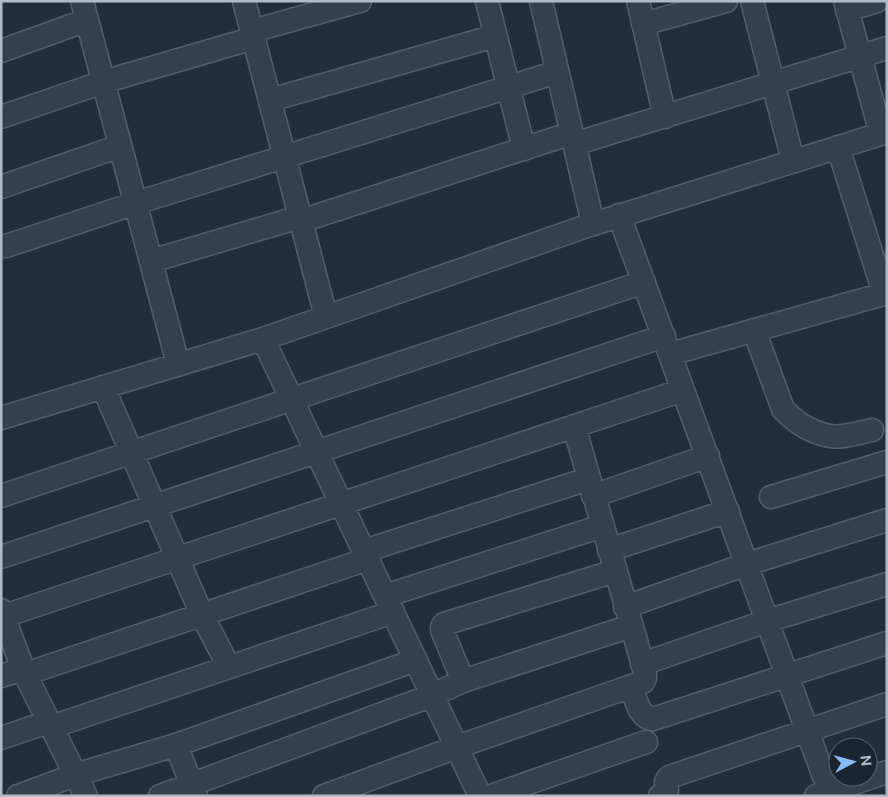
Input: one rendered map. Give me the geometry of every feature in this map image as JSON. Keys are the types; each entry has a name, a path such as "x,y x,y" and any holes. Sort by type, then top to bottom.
{"street":[{"path":"244,1 326,317"},
{"path":"1,117 103,82 360,1"},
{"path":"487,1 507,87 524,148"},
{"path":"541,1 593,224"},
{"path":"638,1 665,117"},
{"path":"643,24 726,1"},
{"path":"752,1 793,161"},
{"path":"1,418 263,339 619,215 884,133 859,58 846,6 877,1"},
{"path":"1,51 84,10 178,364"},
{"path":"270,100 495,36"},
{"path":"151,261 301,219 524,148 573,139 665,117 887,48"},
{"path":"1,246 557,72"},
{"path":"1,187 120,146"},
{"path":"1,557 316,451 667,345 754,330 886,293 838,147"},
{"path":"619,215 787,674 807,730 826,794 887,772"},
{"path":"1,496 292,401 644,282"},
{"path":"754,330 783,409 789,416 822,435 831,437 841,437 872,430"},
{"path":"263,339 480,796"},
{"path":"103,387 202,615 230,667"},
{"path":"86,796 24,671 2,614 178,558 683,390"},
{"path":"324,796 643,682 645,678 642,664 574,426"},
{"path":"1,676 24,671 202,615 366,555 591,488 708,456"},
{"path":"771,497 887,462"},
{"path":"463,681 442,630 444,624 612,561 728,511"},
{"path":"160,796 194,790 628,616 747,564 887,520"},
{"path":"1,738 230,667 389,604 602,526"},
{"path":"642,664 767,621 887,584"},
{"path":"631,686 642,716 647,719 653,719 887,643"},
{"path":"18,796 75,775 176,745 416,660"},
{"path":"660,796 667,790 666,782 669,777 887,704"},
{"path":"491,796 646,742"},
{"path":"176,745 194,790"}]}
